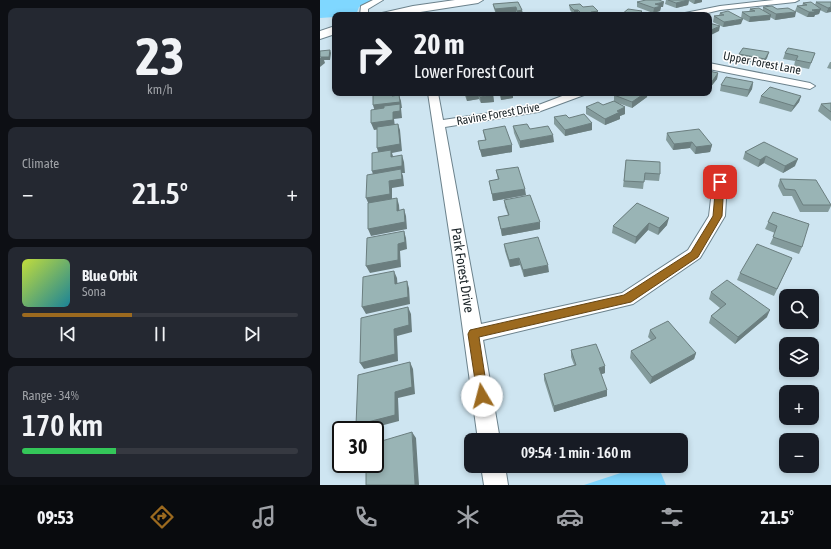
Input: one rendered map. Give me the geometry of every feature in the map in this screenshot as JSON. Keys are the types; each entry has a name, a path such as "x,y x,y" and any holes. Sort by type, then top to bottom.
{"street":[{"path":"364,12 364,8 379,0"},
{"path":"401,12 478,0"},
{"path":"702,12 720,8 795,0"},
{"path":"320,35 332,31"},
{"name":"Upper Forest Lane","path":"712,67 810,86"},
{"name":"Park Forest Drive","path":"433,96 488,433"},
{"name":"Ravine Forest Drive","path":"438,124 538,109 572,96"},
{"path":"473,334 627,299 694,254 717,216 720,182"},
{"path":"494,473 496,485"}],"shaded area":[{"path":"320,0 375,0 359,7 357,12 332,12 332,17 320,18"},
{"path":"621,473 661,473 666,485 584,485"}],"building":[{"path":"659,0 664,2 655,4 661,6 654,8 637,2"},
{"path":"668,0 688,0 676,3"},
{"path":"518,2 522,10 517,11 516,7 495,9 493,4"},
{"path":"811,2 821,9 812,10 816,12 809,12 797,6 807,5 803,3"},
{"path":"816,2 831,2 831,7 828,8"},
{"path":"580,4 583,7 593,6 598,11 580,12 578,10 574,10 569,5"},
{"path":"772,6 777,9 788,8 796,12 776,14 763,7"},
{"path":"759,8 771,15 750,17 742,12 755,11 750,9"},
{"path":"628,9 642,11 641,12 624,12"},
{"path":"728,11 743,19 724,22 714,16 724,15 720,13"},
{"path":"712,24 720,26 712,30"},
{"path":"743,48 769,52 765,59 739,54"},
{"path":"788,48 815,53 811,63 796,60 798,56 785,53"},
{"path":"330,50 329,57 320,57 320,51"},
{"path":"712,72 718,73 712,82"},
{"path":"726,77 753,82 749,90 721,85"},
{"path":"770,87 801,96 794,106 761,96"},
{"path":"373,96 399,96 400,102 373,105"},
{"path":"617,96 641,96 632,102"},
{"path":"614,101 625,107 617,111 620,112 605,119 586,107 598,102 603,105"},
{"path":"831,103 831,112 821,104"},
{"path":"400,104 400,111 393,112 393,120 371,123 371,110 384,108 384,106"},
{"path":"584,114 592,123 565,130 554,117 566,115 569,118"},
{"path":"398,124 400,144 377,148 377,127"},
{"path":"527,124 530,129 548,126 553,135 520,141 513,126"},
{"path":"505,126 512,145 480,150 478,141 486,140 483,130"},
{"path":"699,129 712,145 696,147 692,142 674,144 667,133"},
{"path":"764,142 798,159 785,166 766,156 760,160 745,152"},
{"path":"391,150 391,157 402,155 402,166 372,171 372,153"},
{"path":"626,160 660,162 660,174 645,173 644,182 624,181"},
{"path":"518,167 525,189 492,194 489,181 499,179 496,170"},
{"path":"401,169 402,179 389,181 390,194 366,198 367,175"},
{"path":"780,179 816,180 831,205 803,205 795,190 785,189"},
{"path":"530,195 540,222 501,229 498,217 509,215 504,200"},
{"path":"397,198 397,211 404,209 405,222 368,229 368,203"},
{"path":"637,203 669,218 659,228 649,223 636,237 613,226"},
{"path":"773,212 809,224 802,247 773,237 777,226 768,222"},
{"path":"404,231 405,242 398,244 398,260 366,266 367,238"},
{"path":"538,237 548,265 523,270 519,258 509,260 504,244"},
{"path":"757,244 792,258 777,289 740,273"},
{"path":"394,271 395,284 407,281 408,297 362,307 363,277"},
{"path":"727,280 770,310 738,337 711,316 726,304 711,292"},
{"path":"408,307 409,325 394,329 395,354 360,363 361,318"},
{"path":"668,321 696,353 652,377 631,351 656,338 650,330"},
{"path":"596,344 605,366 599,368 607,390 554,406 544,374 576,365 571,350"},
{"path":"410,362 412,387 395,392 395,415 372,421 356,421 358,375"},
{"path":"412,432 415,485 366,485 366,473 384,473 384,440"}],"route":[{"path":"482,396 473,334 627,299 694,254 717,216 720,182"}]}
